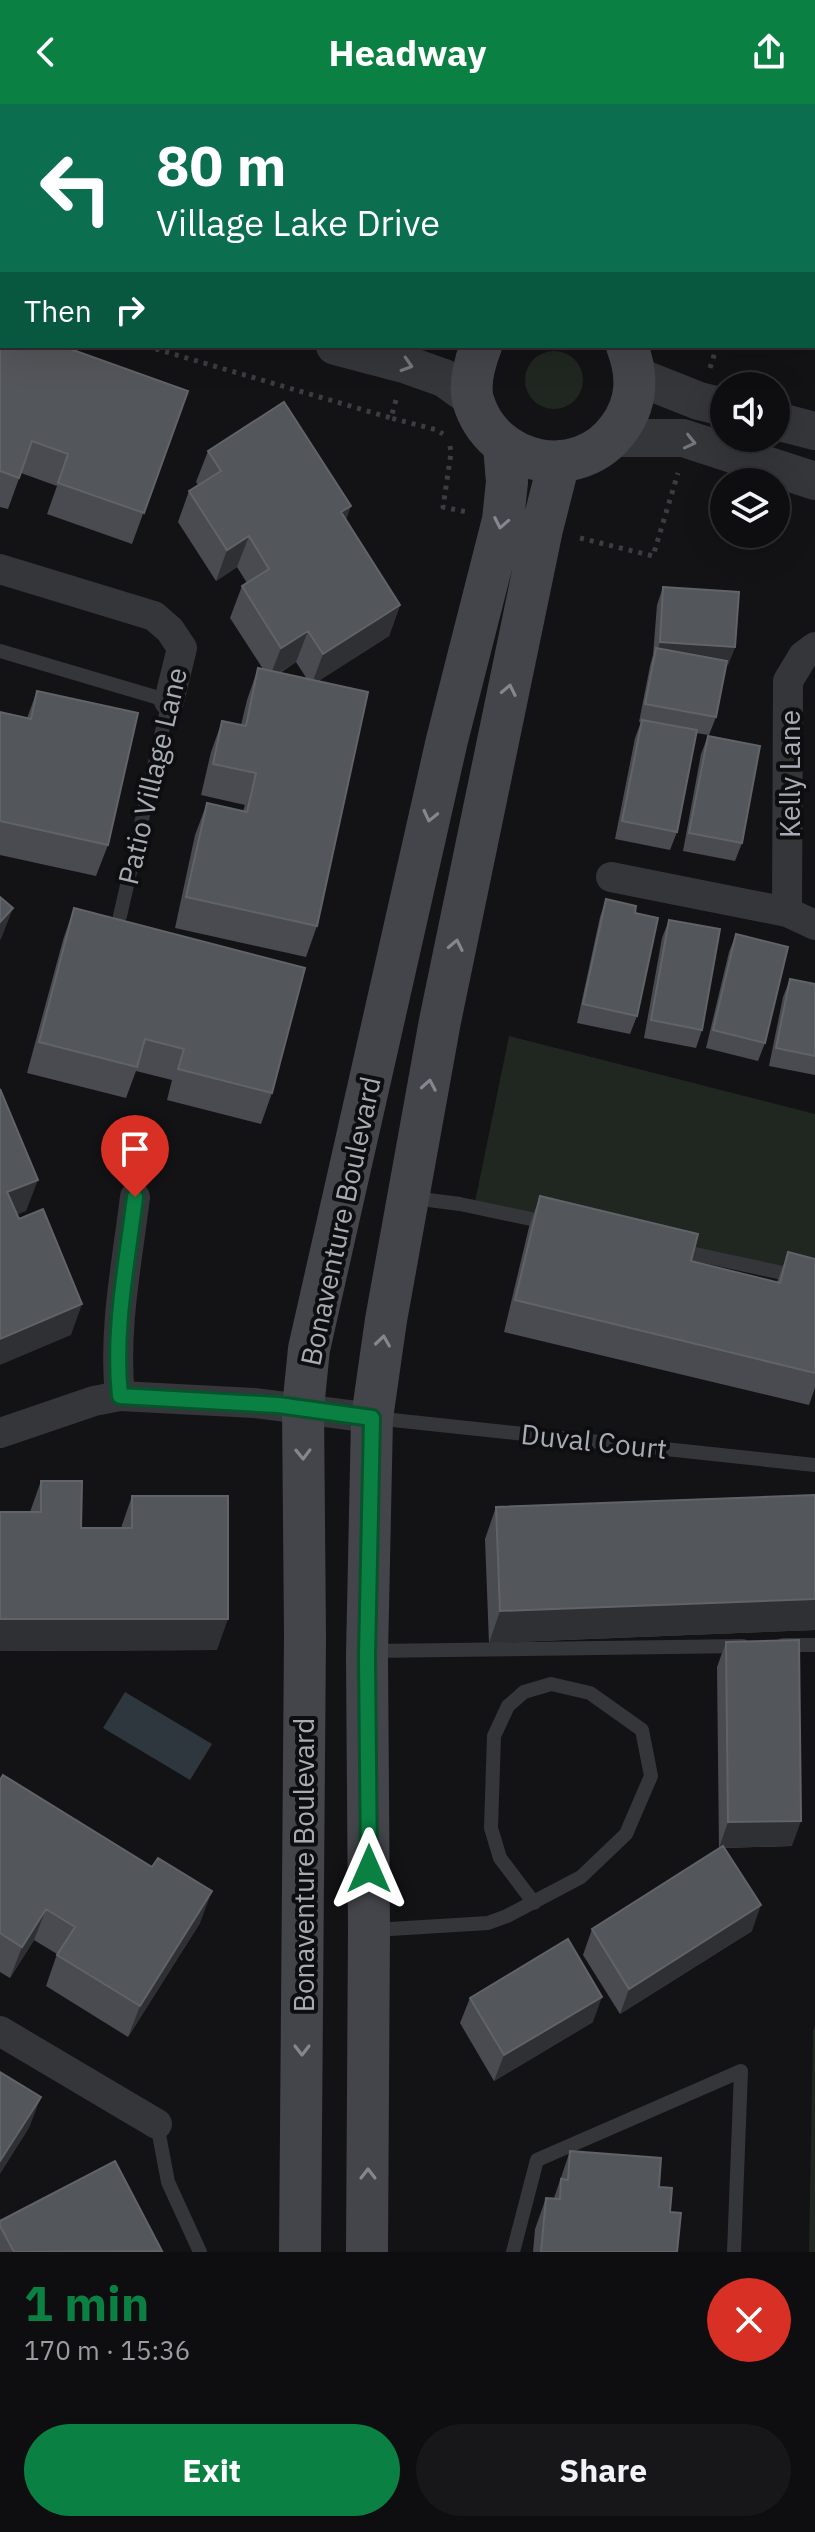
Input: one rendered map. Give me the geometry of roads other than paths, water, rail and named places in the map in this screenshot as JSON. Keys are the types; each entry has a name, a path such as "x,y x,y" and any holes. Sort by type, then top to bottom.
{"main road":[{"path":"480,348 474,365 472,398 488,429 504,446 539,462 579,459 612,438 627,417 635,392 632,361"},
{"name":"Bonaventure Boulevard","path":"367,2252 368,1651 372,1418 386,1320 440,1021 522,524 507,482 504,446"},
{"name":"Bonaventure Boulevard","path":"300,2252 305,1637 303,1408 312,1334 444,755 522,524 559,462"}],"street":[{"path":"343,348 444,378 472,398"},
{"path":"632,361 699,401 710,404"},
{"path":"790,425 815,431"},
{"path":"612,438 683,438 815,481"},
{"name":"Patio Village Lane","path":"0,569 154,616 170,630 182,648 169,701"},
{"name":"Kelly Lane","path":"787,912 788,681 803,656 815,647"},
{"path":"611,877 787,912 815,925"},
{"path":"120,1396 117,1365 119,1334 135,1197"},
{"path":"0,1433 94,1401 120,1396 303,1408 372,1418"},
{"path":"0,2031 157,2124"}],"lane":[{"path":"0,651 169,701"},
{"name":"Patio Village Lane","path":"120,916 169,701"},
{"path":"408,1197 460,1204 567,1227"},
{"path":"660,1247 815,1280"},
{"name":"Duval Court","path":"372,1418 815,1465"},
{"path":"368,1651 815,1645"},
{"path":"369,1930 475,1925 507,1916 534,1903 581,1877 626,1834 651,1776 642,1730 590,1693 551,1684 524,1692 508,1706 494,1736 491,1828 500,1858 534,1903"},
{"path":"513,2252 537,2160 741,2071 734,2252"},
{"path":"157,2124 168,2182 200,2252"}]}
